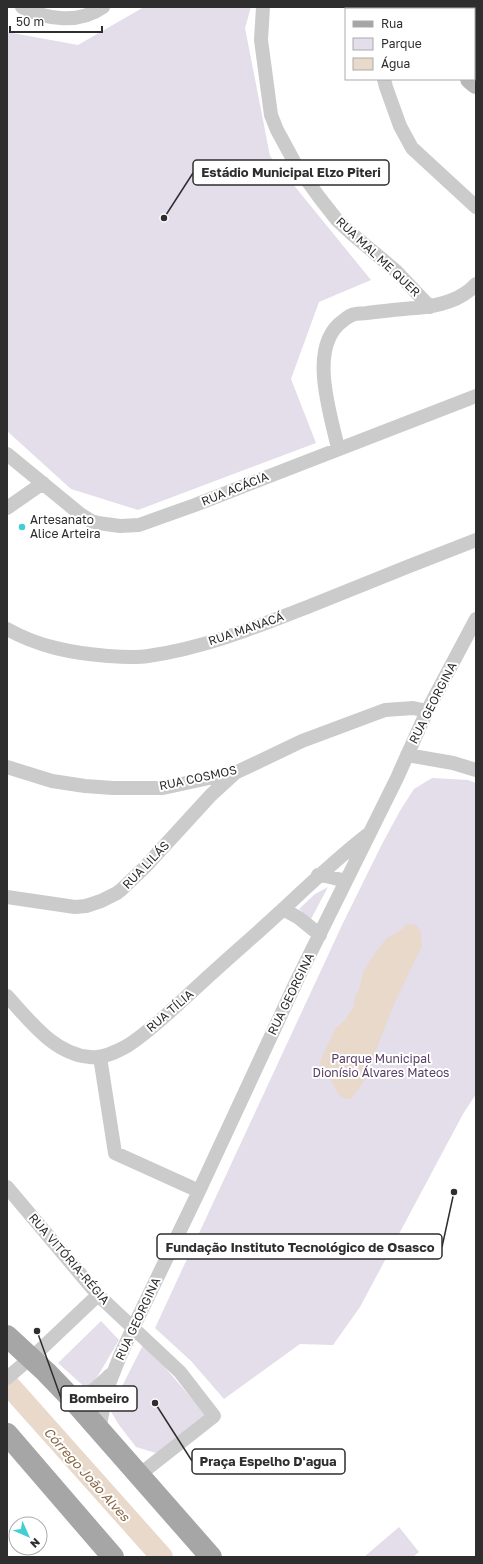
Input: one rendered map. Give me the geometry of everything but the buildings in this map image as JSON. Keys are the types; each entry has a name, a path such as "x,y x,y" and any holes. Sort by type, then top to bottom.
{"main road":[{"path":"7,1336 74,1401 211,1557"},
{"path":"7,1434 113,1557"}],"street":[{"path":"22,7 44,16 68,19 87,14 103,7"},
{"name":"RUA MAL ME QUER","path":"263,7 261,40 271,115 277,130 296,165 337,220 396,271 430,307"},
{"path":"384,80 400,126 412,148 476,207"},
{"path":"338,448 330,414 324,377 323,359 331,333 339,323 352,315 430,307 457,299 476,284"},
{"name":"RUA ACÁCIA","path":"7,454 80,514 91,521 120,526 139,525 195,505 338,448 475,399"},
{"path":"7,508 43,483"},
{"name":"RUA MANACÁ","path":"7,629 37,643 57,649 83,654 132,658 147,656 207,643 254,628 476,540"},
{"name":"RUA GEORGINA","path":"99,1430 104,1402 114,1372 133,1328 199,1191 286,1003 370,833 427,711 476,619"},
{"name":"RUA COSMOS","path":"7,767 24,773 65,783 85,786 113,788 163,788 236,772 302,741 385,710 413,708 427,711"},
{"path":"407,754 453,763 476,770"},
{"name":"RUA LILÁS","path":"7,898 76,908 86,906 117,893 145,867 211,795 236,772"},
{"name":"RUA TÍLIA","path":"7,996 36,1027 59,1047 69,1053 90,1058 100,1057 118,1050 142,1034 318,876 370,833"},
{"path":"318,876 326,876 346,882"},
{"path":"283,909 299,918 320,935"},
{"path":"100,1057 116,1153 199,1191"},
{"name":"RUA VITÓRIA-RÉGIA","path":"7,1187 98,1295 180,1372 214,1416 139,1475"},
{"path":"7,1378 98,1295"},
{"name":"RUA GEORGINA","path":"74,1401 85,1397 99,1387 114,1372"}],"green space":[{"path":"144,7 251,7 245,28 270,156 371,280 319,302 291,379 316,443 138,510 71,489 7,431 7,32 78,45"},
{"name":"Parque Municipal Dionísio Álvares Mateos","path":"432,778 468,780 476,783 476,1094 463,1114 360,1307 333,1345 300,1344 224,1399 191,1361 155,1328 343,923 382,844 414,789"},
{"path":"328,887 311,919 299,909 315,894"},
{"path":"101,1321 119,1340 89,1391 58,1363"},
{"path":"144,1343 205,1414 156,1453 136,1447 119,1425 110,1410"},
{"path":"399,1527 419,1552 413,1557 364,1557"}],"water":[{"path":"406,924 416,925 421,932 422,946 395,1002 363,1083 352,1098 346,1099 339,1095 320,1062 335,1029 345,1020 354,1006 354,999 359,990 363,972 387,938 403,929"}],"waterway":[{"name":"Córrego João Alves","path":"7,1383 162,1557"}],"place":[{"name":"Estádio Municipal Elzo Piteri","path":"164,218"},
{"name":"Artesanato Alice Arteira","path":"22,527"},
{"name":"Fundação Instituto Tecnológico de Osasco","path":"454,1192"},
{"name":"Bombeiro","path":"37,1331"},
{"name":"Praça Espelho D'agua","path":"155,1403"}]}
